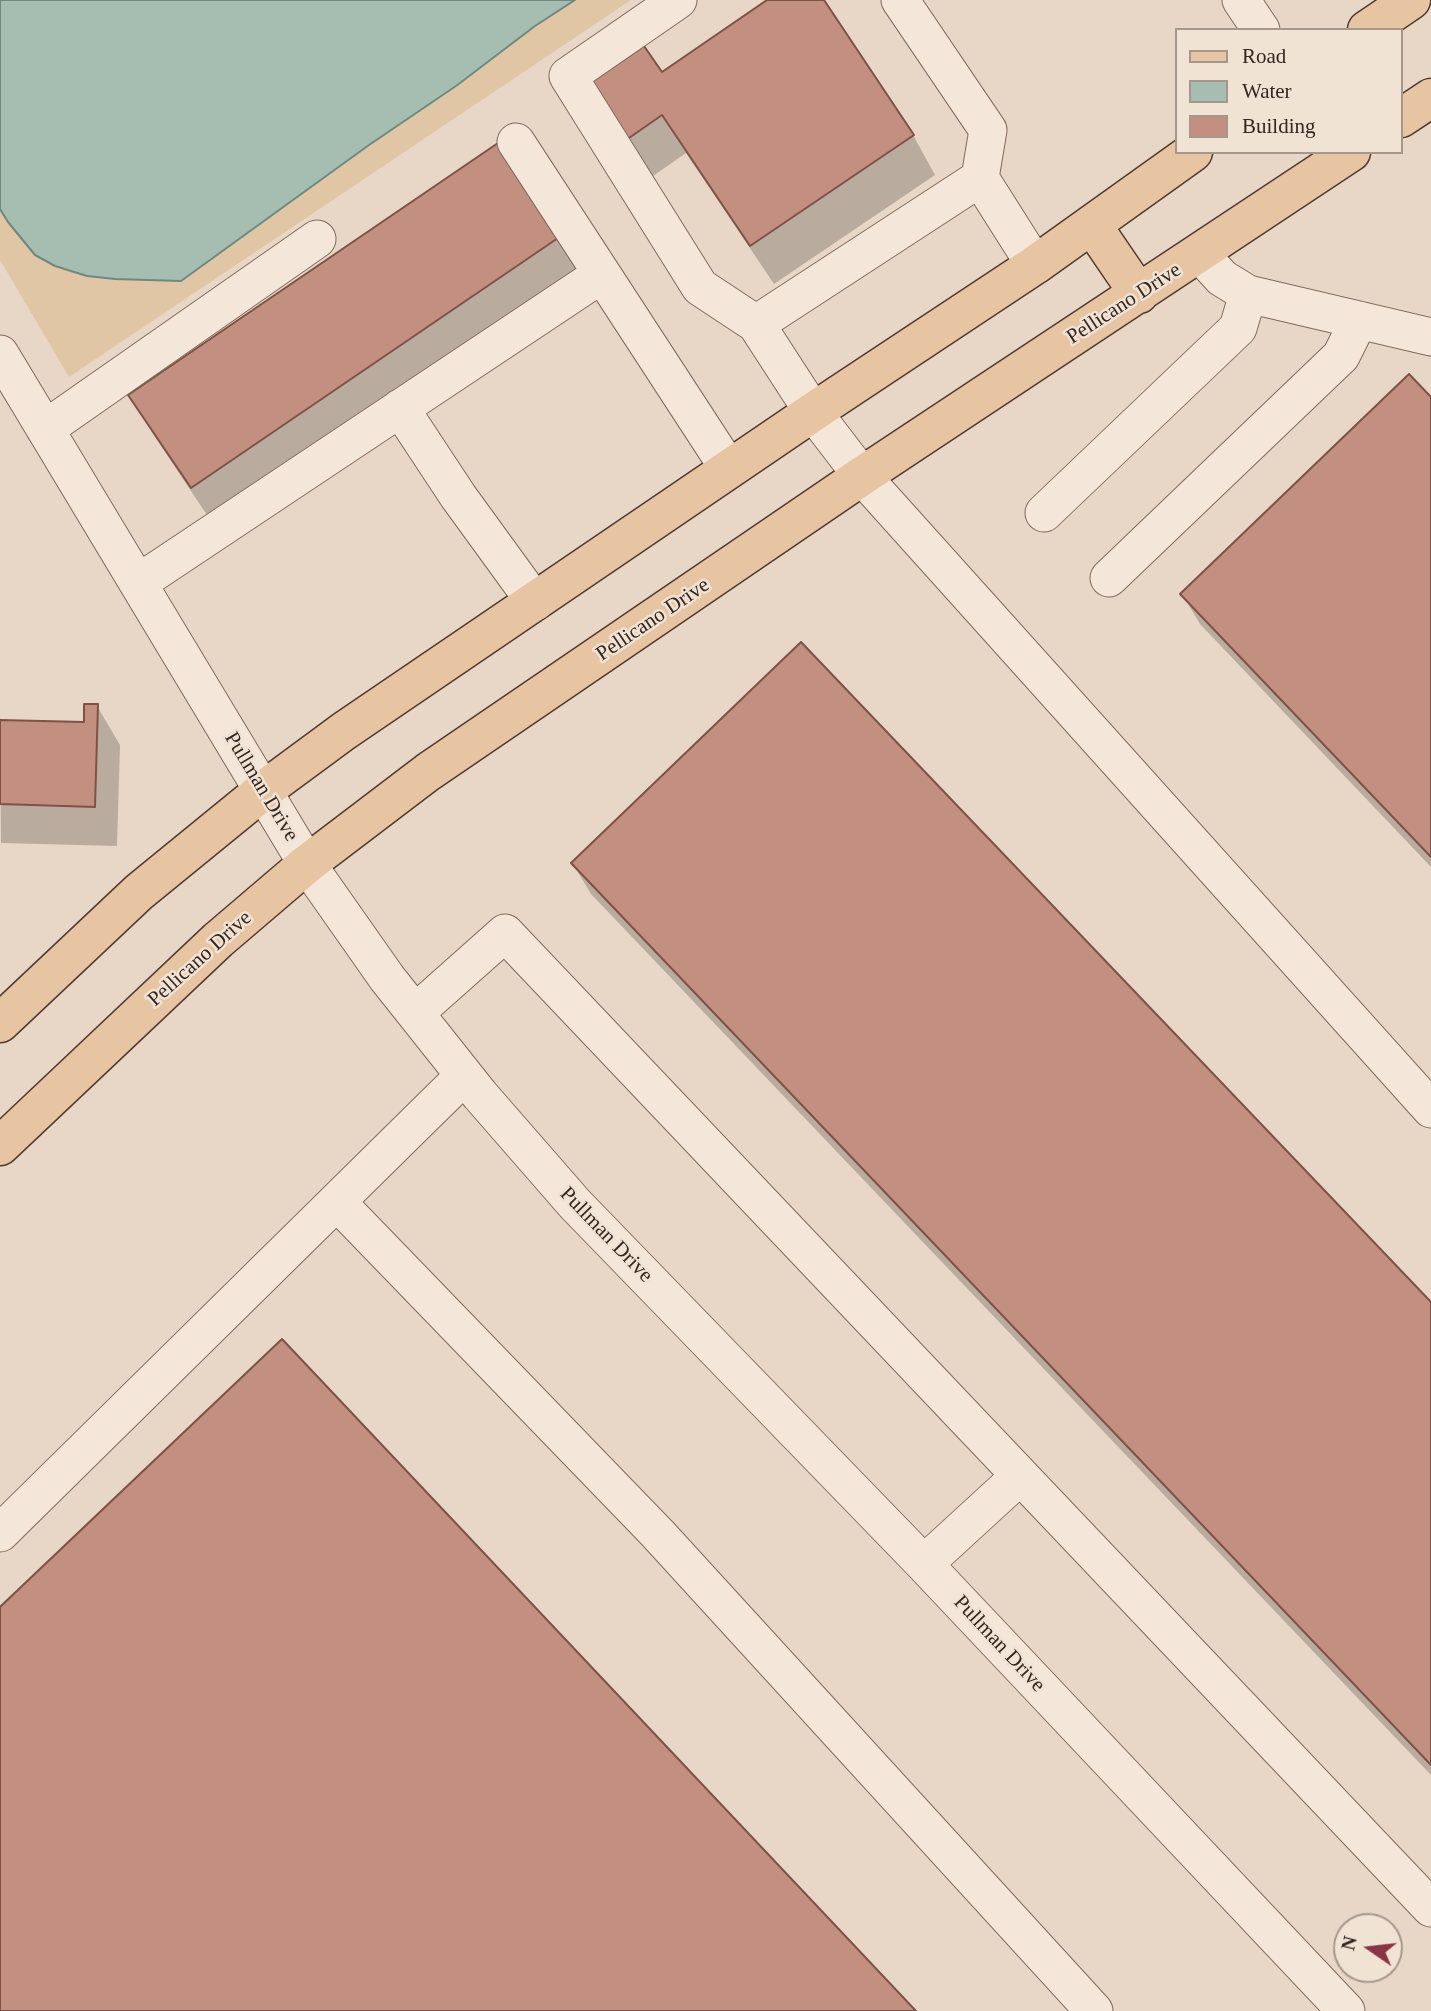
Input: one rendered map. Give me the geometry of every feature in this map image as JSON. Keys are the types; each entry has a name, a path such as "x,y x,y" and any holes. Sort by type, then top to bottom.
{"main road":[{"path":"1370,28 1411,0"},
{"path":"1403,117 1431,98"},
{"path":"0,1023 139,891 264,790 344,731 1034,265 1190,154"},
{"name":"Pellicano Drive","path":"0,1146 218,940 307,864 428,772 862,477 1348,154"},
{"path":"1092,225 1139,294"}],"street":[{"path":"678,0 568,76 700,287 756,324 813,412 862,477 1431,1109"},
{"path":"900,0 988,131 981,178 1034,265"},
{"path":"1241,0 1260,28"},
{"path":"516,142 729,469"},
{"path":"756,324 981,178"},
{"path":"45,429 317,239"},
{"path":"1200,254 1222,278 1248,294 1431,337"},
{"path":"138,583 602,274"},
{"path":"1044,513 1238,328 1248,294"},
{"path":"1109,578 1340,356 1359,320"},
{"name":"Pullman Drive","path":"0,354 307,864 387,978 464,1076 575,1204 924,1564 1346,2011"},
{"path":"400,408 458,496 535,602"},
{"path":"415,1013 505,933 1431,1908"},
{"path":"0,1532 464,1076"},
{"path":"337,1202 658,1534 1094,2011"},
{"path":"924,1564 1020,1476"}],"sand":[{"path":"0,0 631,0 69,377 0,260"}],"water":[{"path":"0,0 575,0 181,281 87,276 55,266 35,255 8,222 0,209"}],"building":[{"path":"767,0 824,0 914,135 750,246 662,115 619,145 581,89 644,46 662,72"},
{"path":"498,143 561,236 191,488 128,395"},
{"path":"1409,374 1431,397 1431,857 1180,594"},
{"path":"801,642 1431,1302 1431,1765 571,863"},
{"path":"84,704 98,704 95,807 0,804 0,720 84,722"},
{"path":"282,1339 916,2011 0,2011 0,1607"}]}
